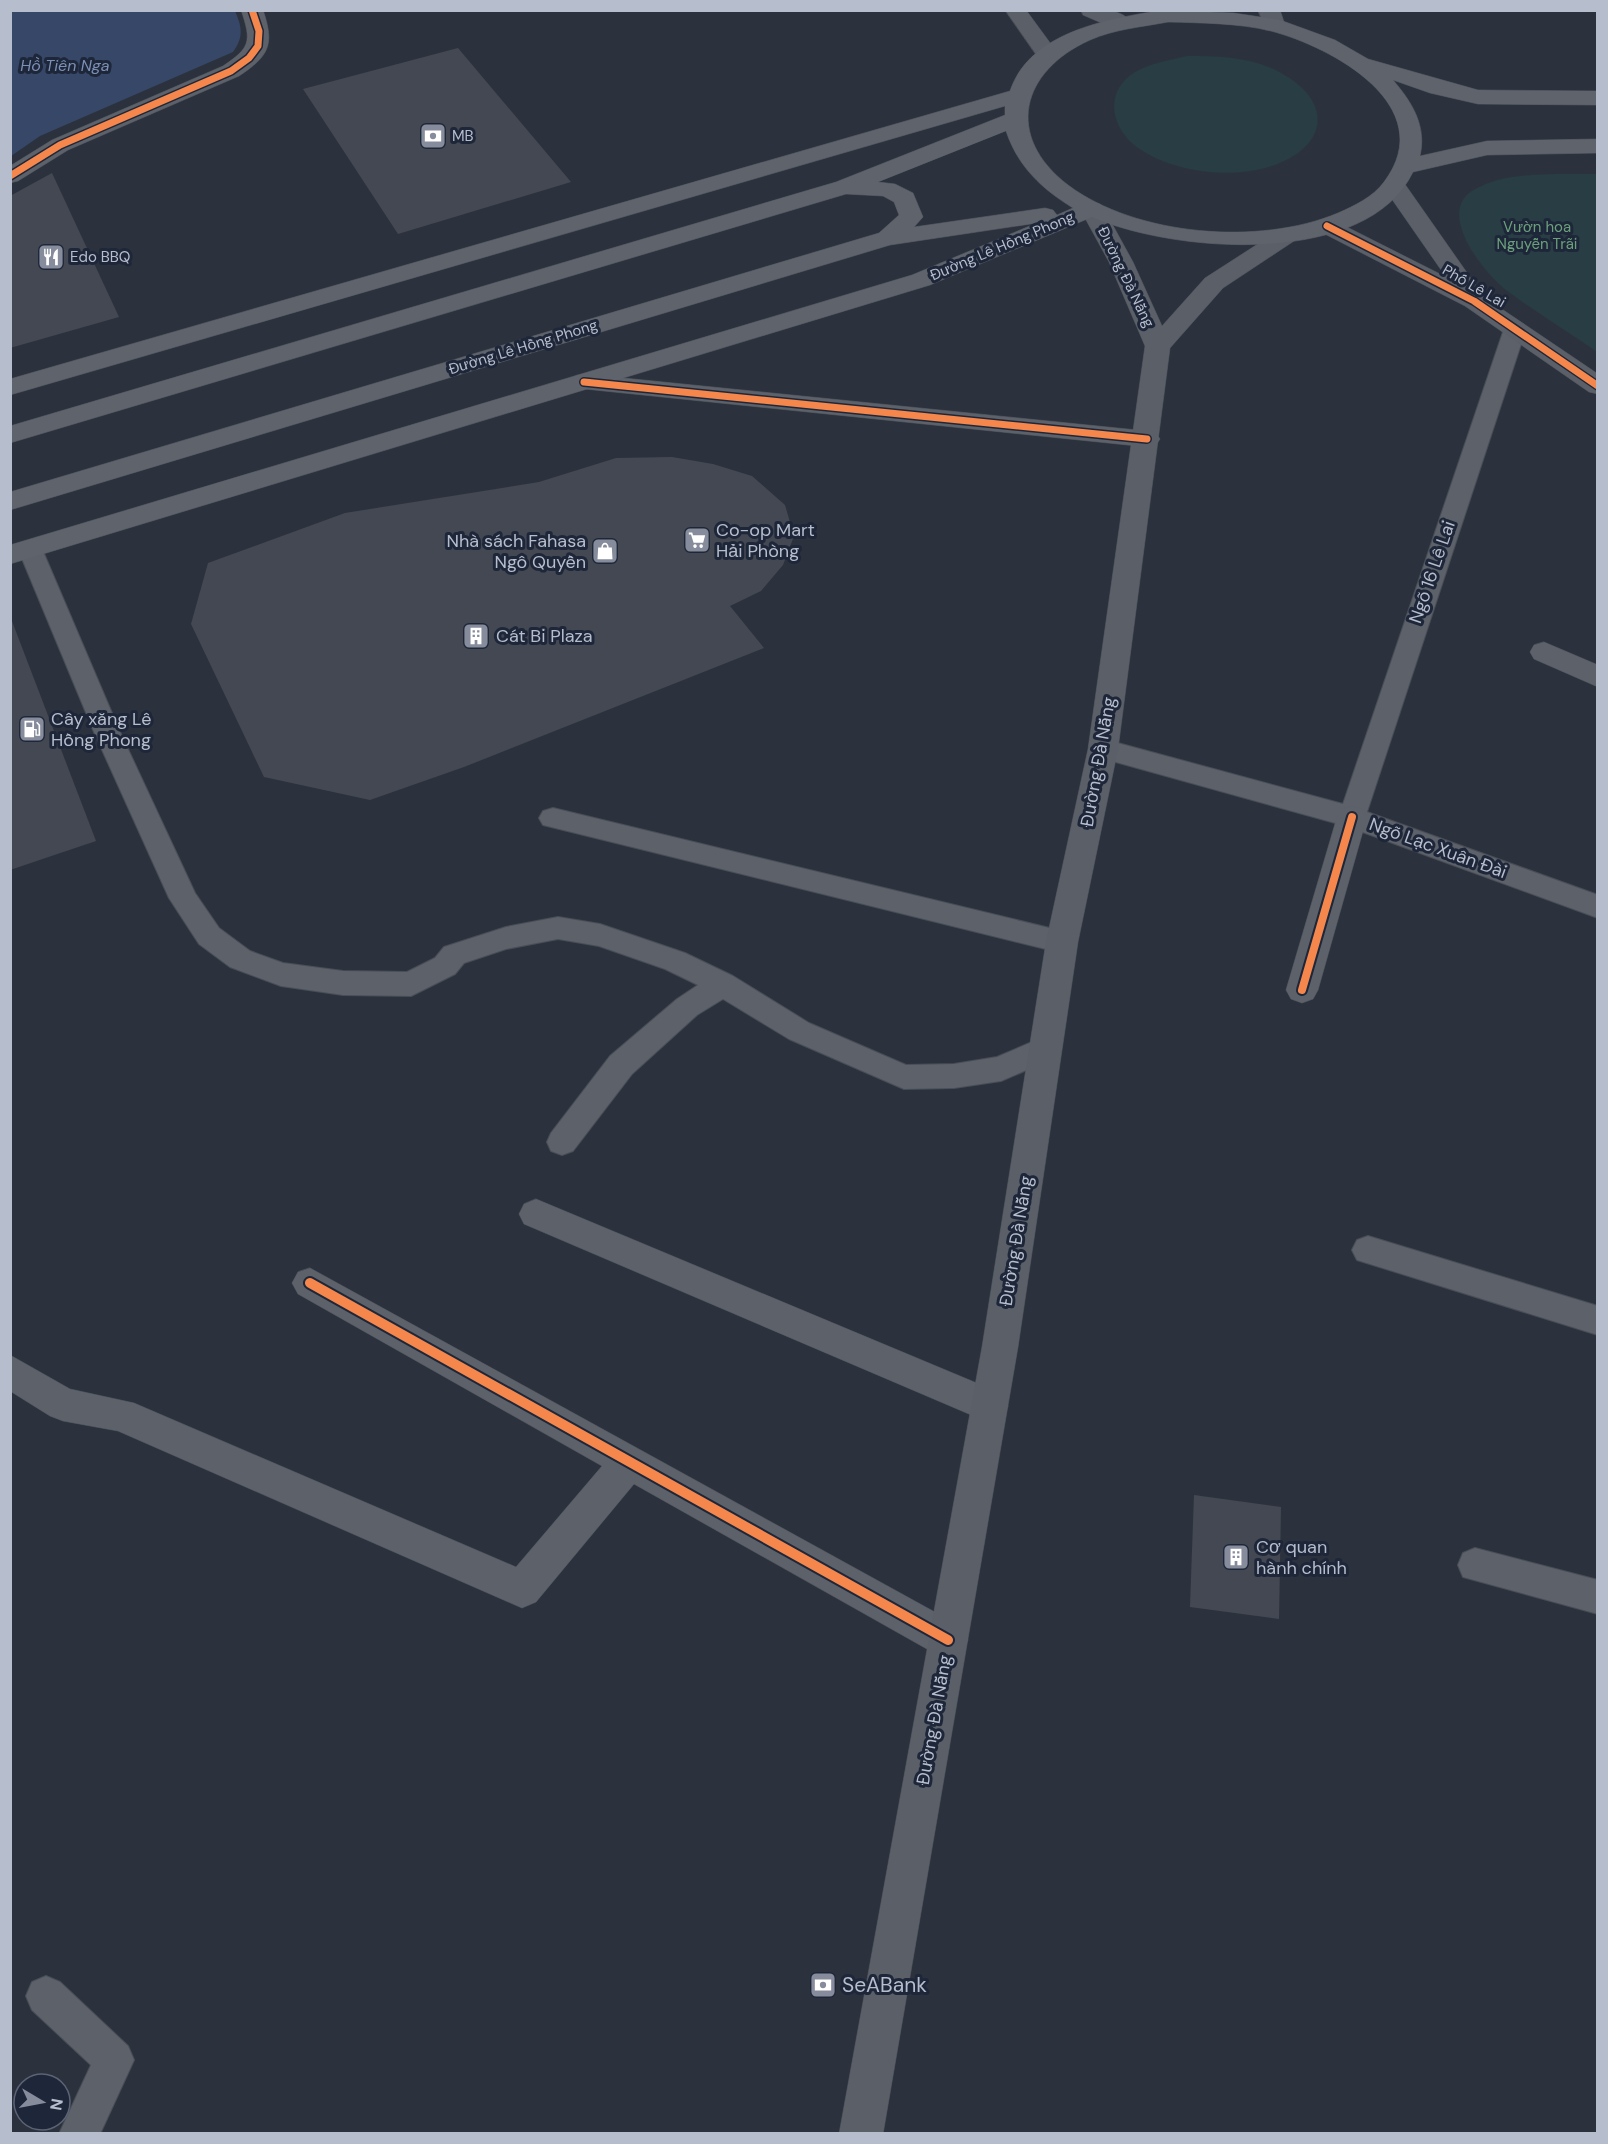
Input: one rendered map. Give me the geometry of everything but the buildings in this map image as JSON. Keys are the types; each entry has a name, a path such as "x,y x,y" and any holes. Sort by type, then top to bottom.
{"main road":[{"path":"1015,10 1048,55"},
{"path":"1091,10 1121,23"},
{"path":"1598,98 1478,97 1438,88 1362,63 1272,18 1171,14 1121,23 1081,36 1048,55 1029,74 1017,96 1014,120 1020,144 1036,168 1060,189 1092,209 1152,230 1208,238 1286,236 1327,226 1366,208 1400,176 1487,148 1598,146"},
{"path":"1362,63 1389,86 1406,112 1412,139 1400,176"},
{"path":"10,387 1017,96"},
{"path":"10,435 844,187 1014,120"},
{"name":"Phố Lê Lai","path":"1400,176 1474,301"},
{"path":"844,187 887,189 906,198 911,217 887,238"},
{"name":"Đường Lê Hồng Phong","path":"18,526 887,238 1092,209"},
{"name":"Đường Lê Hồng Phong","path":"18,526 584,382 921,280 1092,209"},
{"name":"Đường Đà Nẵng","path":"861,2133 990,1406 1062,942 1103,748 1147,439 1158,346 1121,262 1092,209"},
{"name":"Phố Lê Lai","path":"1327,226 1474,301 1598,386"},
{"name":"Đường Đà Nẵng","path":"1158,346 1214,283 1286,236"}],"street":[{"path":"10,176 60,145 241,65 251,58 260,44 261,33 252,10"},
{"path":"584,382 1147,439"},
{"path":"1544,652 1598,677"},
{"path":"1302,990 1352,817"},
{"path":"536,1214 990,1406"},
{"path":"310,1283 948,1640"},
{"path":"10,1371 63,1404 121,1415 522,1589 629,1462"}],"lane":[{"name":"Ngõ 16 Lê Lai","path":"1352,817 1515,329"},
{"path":"18,526 107,732 183,898 209,936 240,959 281,974 377,985 411,984 445,966 454,955 506,938 558,928 600,935 675,961 723,984 799,1031 904,1077 954,1076 1001,1069 1046,1048"},
{"name":"Ngõ Lạc Xuân Đài","path":"1103,748 1352,817 1598,907"},
{"path":"553,818 1062,942"},
{"path":"562,1142 621,1065 687,1007 723,984"},
{"path":"1368,1250 1598,1321"},
{"path":"1475,1564 1598,1597"},
{"path":"46,1996 114,2060 79,2133"}],"green space":[{"path":"1187,56 1223,57 1247,61 1281,73 1299,86 1311,99 1317,113 1317,127 1311,139 1301,151 1285,161 1265,168 1232,173 1179,166 1162,161 1133,144 1125,136 1115,117 1115,97 1119,88 1126,79 1141,69"},
{"name":"Vườn hoa Nguyễn Trãi","path":"1556,174 1597,174 1597,352 1528,306 1497,282 1477,258 1461,228 1459,214 1462,201 1472,191 1502,179"}],"water":[{"name":"Hồ Tiên Nga","path":"11,10 235,11 240,27 240,37 233,52 40,136 11,156"}],"cycle path":[{"path":"10,176 60,145 231,71 249,58 258,46 259,31 252,10"},
{"path":"1327,226 1474,301 1598,386"},
{"path":"584,382 1147,439"},
{"path":"1302,990 1352,817"},
{"path":"310,1283 948,1640"}],"place":[{"name":"MB","path":"433,136"},
{"name":"Edo BBQ","path":"51,257"},
{"name":"Co-op Mart Hải Phòng","path":"697,540"},
{"name":"Nhà sách Fahasa Ngô Quyền","path":"605,551"},
{"name":"Cát Bi Plaza","path":"476,636"},
{"name":"Cây xăng Lê Hồng Phong","path":"32,729"},
{"name":"Cơ quan hành chính","path":"1236,1557"},
{"name":"SeABank","path":"823,1985"}]}
